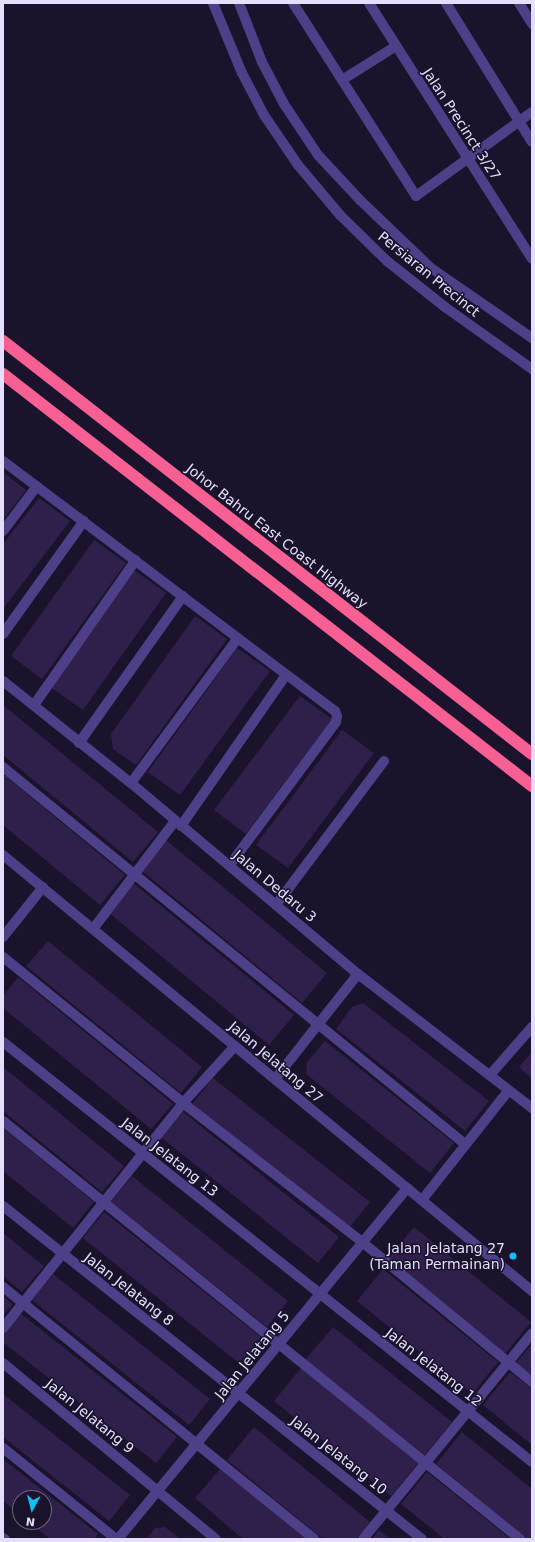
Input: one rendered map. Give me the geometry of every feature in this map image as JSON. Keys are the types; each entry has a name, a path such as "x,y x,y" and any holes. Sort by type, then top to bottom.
{"highway":[{"name":"Johor Bahru East Coast Highway","path":"3,341 532,754"},
{"path":"3,374 532,786"}],"street":[{"name":"Persiaran Precinct","path":"213,3 242,73 264,115 298,165 340,215 387,261 491,341 532,369"},
{"name":"Persiaran Precinct","path":"239,3 262,62 284,104 318,155 371,211 431,268 532,338"},
{"path":"293,3 416,196 532,112"},
{"name":"Jalan Precinct 3/27","path":"368,3 532,259"},
{"path":"446,3 532,142"},
{"path":"520,3 532,24"},
{"path":"342,80 396,46"},
{"path":"3,461 335,711 337,716 336,722 229,866"},
{"path":"3,531 37,486"},
{"path":"3,634 84,521"},
{"path":"34,705 136,560"},
{"path":"79,743 183,596"},
{"path":"130,783 238,638"},
{"path":"93,929 134,874 178,823 286,675"},
{"name":"Jalan Dedaru 3","path":"3,681 130,783 358,974 532,1108"},
{"path":"276,905 384,761"},
{"path":"3,767 318,1022 465,1144"},
{"name":"Jalan Jelatang 27","path":"3,855 532,1291"},
{"path":"3,937 43,887"},
{"path":"3,957 183,1103 361,1241 532,1382"},
{"path":"275,1079 318,1022 358,974"},
{"path":"490,1075 532,1026"},
{"name":"Jalan Jelatang 13","path":"3,1042 319,1293"},
{"path":"3,1328 183,1103 235,1046"},
{"path":"422,1200 509,1090"},
{"path":"3,1121 520,1539"},
{"name":"Jalan Jelatang 5","path":"117,1539 160,1491 361,1241 407,1188"},
{"name":"Jalan Jelatang 8","path":"3,1206 238,1393"},
{"path":"3,1287 314,1539"},
{"name":"Jalan Jelatang 12","path":"319,1293 532,1462"},
{"path":"363,1539 532,1333"},
{"name":"Jalan Jelatang 9","path":"3,1363 160,1491"},
{"name":"Jalan Jelatang 10","path":"238,1393 422,1539"},
{"path":"3,1448 117,1539"},
{"path":"160,1491 216,1539"}],"building":[{"path":"3,472 26,490 3,520"},
{"path":"39,498 70,521 3,609 3,544"},
{"path":"94,540 126,563 42,679 11,656"},
{"path":"134,570 166,593 83,710 50,687"},
{"path":"195,616 227,639 136,765 113,749 111,734"},
{"path":"237,648 270,671 180,795 148,772"},
{"path":"300,696 332,719 246,834 214,810"},
{"path":"3,705 158,832 133,862 3,755"},
{"path":"342,730 374,753 288,868 256,845"},
{"path":"3,774 125,875 100,905 3,825"},
{"path":"166,840 327,973 302,1003 141,870"},
{"path":"132,882 294,1015 269,1045 108,912"},
{"path":"48,941 202,1067 181,1093 26,966"},
{"path":"18,977 173,1104 151,1129 3,1008 3,996"},
{"path":"363,1003 489,1101 465,1131 336,1029 352,1007"},
{"path":"325,1041 454,1143 430,1173 306,1074 307,1062"},
{"path":"532,1052 532,1079 519,1067"},
{"path":"3,1067 124,1166 102,1192 3,1111"},
{"path":"213,1078 370,1202 349,1228 192,1104"},
{"path":"183,1112 339,1237 318,1263 162,1138"},
{"path":"3,1128 94,1202 73,1228 3,1171"},
{"path":"132,1176 288,1301 267,1327 111,1202"},
{"path":"104,1212 261,1337 239,1363 83,1238"},
{"path":"414,1227 531,1322 505,1354 387,1260"},
{"path":"3,1233 44,1266 22,1292 3,1276"},
{"path":"383,1269 498,1362 472,1394 357,1301"},
{"path":"53,1274 210,1399 189,1425 32,1300"},
{"path":"3,1296 13,1304 3,1316"},
{"path":"20,1313 177,1437 156,1463 3,1342 3,1334"},
{"path":"333,1327 452,1422 425,1455 305,1360"},
{"path":"532,1344 532,1375 516,1363"},
{"path":"301,1368 418,1463 391,1496 274,1401"},
{"path":"510,1372 532,1389 532,1445 483,1405"},
{"path":"3,1394 130,1495 109,1521 3,1437"},
{"path":"254,1427 370,1522 356,1539 323,1539 227,1460"},
{"path":"462,1432 532,1489 532,1539 527,1539 436,1464"},
{"path":"3,1459 42,1490 12,1490 12,1508 3,1501"},
{"path":"221,1468 306,1539 243,1539 195,1498"},
{"path":"427,1472 510,1539 444,1539 401,1504"},
{"path":"52,1498 98,1534 94,1539 50,1539 39,1530 52,1530"},
{"path":"165,1527 180,1539 147,1539 155,1528"},
{"path":"379,1530 390,1539 372,1539"}],"place":[{"name":"Jalan Jelatang 27 (Taman Permainan)","path":"513,1256"}]}
